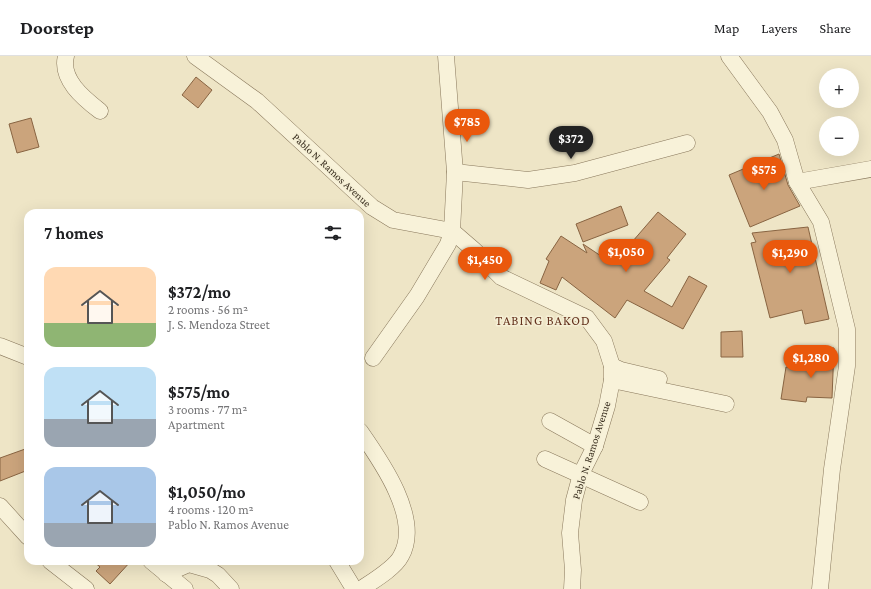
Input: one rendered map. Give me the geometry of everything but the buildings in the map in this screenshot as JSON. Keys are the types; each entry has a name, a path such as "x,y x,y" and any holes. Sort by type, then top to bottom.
{"street":[{"path":"66,56 64,65 71,82 81,96 100,111"},
{"name":"Pablo N. Ramos Avenue","path":"195,56 257,101 372,207 393,220 452,231 474,250 501,278 587,318 604,341 612,373 607,406 595,446 581,474 574,500 570,532 573,570 572,589"},
{"path":"373,358 417,296 448,244 452,231 454,172 446,56"},
{"path":"729,56 770,112 785,140 796,182 821,222 847,330 847,366 832,469 820,589"},
{"path":"454,172 528,180 575,173 687,143"},
{"path":"796,182 871,169"},
{"path":"0,346 24,355"},
{"path":"612,373 621,370 708,391"},
{"path":"612,373 726,404"},
{"path":"550,421 595,446"},
{"path":"361,589 381,576 401,557 407,539 403,507 397,492 387,470 364,437"},
{"path":"545,459 640,502"},
{"path":"0,506 24,533"},
{"path":"58,565 86,589"},
{"path":"158,565 185,589"},
{"path":"192,565 210,570 218,575 231,589"},
{"path":"339,565 354,589"}],"district":[{"name":"TABING BAKOD","path":"543,320"}]}
